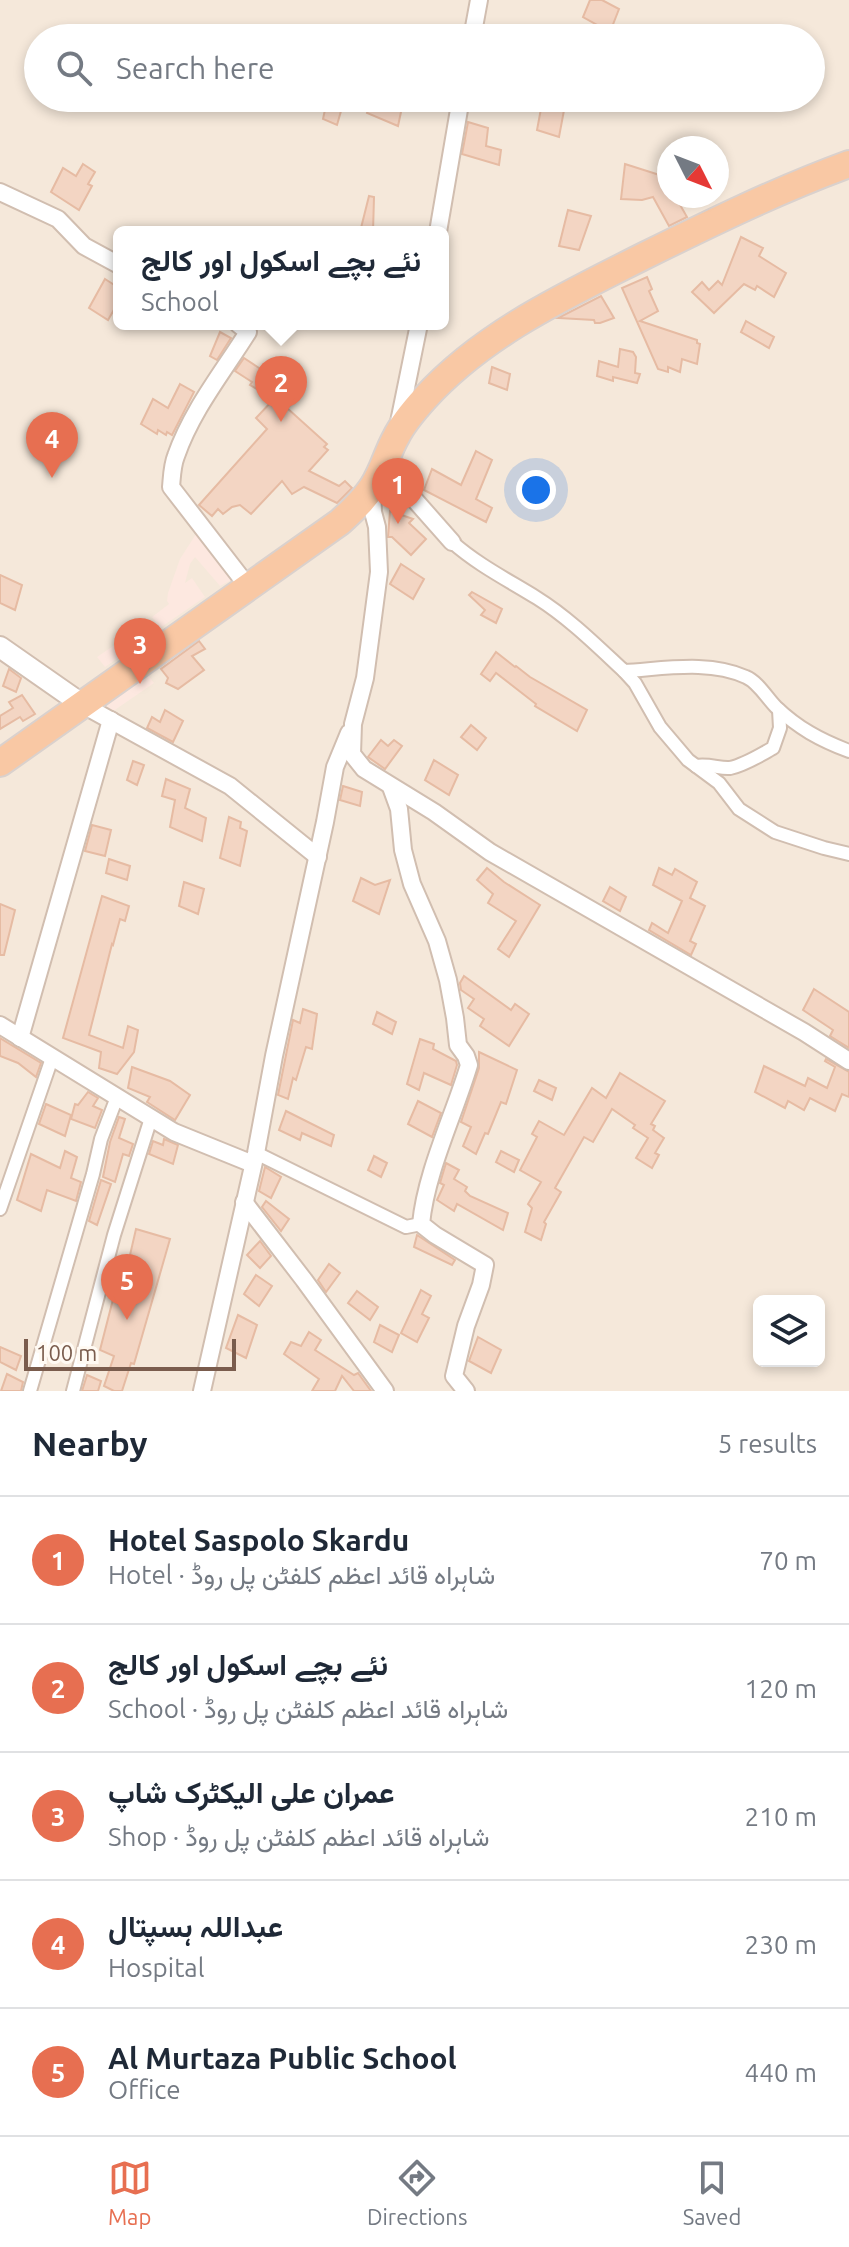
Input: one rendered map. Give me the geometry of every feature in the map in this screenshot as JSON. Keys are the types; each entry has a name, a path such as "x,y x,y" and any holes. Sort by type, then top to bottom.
{"highway":[{"path":"0,763 340,522 372,489 396,435 425,398 512,327 546,306 712,222 800,182 849,164"}],"street":[{"path":"475,24 479,0"},
{"path":"439,226 459,112"},
{"path":"0,192 58,219 84,246 113,262"},
{"path":"246,330 248,332 221,375 205,394 175,457 171,487 249,588"},
{"path":"396,435 418,330"},
{"path":"384,465 452,542 498,575 540,599 624,671 635,683 660,727 688,760 719,783 739,809 775,832 849,854"},
{"path":"202,1391 335,767 353,724 365,678 379,572 372,489"},
{"path":"0,647 83,705 230,786 318,857"},
{"path":"624,671 681,666 710,668 748,677 779,710 811,735 849,751"},
{"path":"696,766 708,764 728,768 773,748 780,728 779,710"},
{"path":"20,1038 111,720"},
{"path":"353,724 352,754 356,762 391,787 434,812 490,852 804,1032 849,1061"},
{"path":"391,787 399,809 403,850 412,884 437,941 448,980 458,1045 469,1065 423,1204 421,1224"},
{"path":"0,1025 174,1132 254,1158 406,1227 421,1224 485,1265 454,1376 466,1391"},
{"path":"0,1209 52,1058"},
{"path":"30,1391 101,1139 117,1097"},
{"path":"73,1391 114,1235 151,1118"},
{"path":"244,1202 385,1391"}],"shaded area":[{"path":"0,0 849,0 849,1391 0,1391"},
{"path":"196,534 233,579 220,586 195,557 185,583 192,578 205,597 160,628 152,617 169,604 168,593 180,559"},
{"path":"135,631 143,641 105,667 97,657"},
{"path":"145,671 154,683 112,712 103,701"}],"building":[{"path":"590,0 602,0 619,9 613,24 596,24 583,17"},
{"path":"324,112 341,112 337,125 323,119"},
{"path":"367,112 401,112 398,126"},
{"path":"540,112 564,112 559,137 537,130"},
{"path":"468,122 488,128 486,146 501,150 499,165 462,154"},
{"path":"83,164 95,172 88,184 92,186 79,210 51,192 63,168 76,176"},
{"path":"625,164 657,174 657,204 653,197 621,199"},
{"path":"369,196 374,197 373,226 362,226"},
{"path":"659,208 682,208 687,217 669,226"},
{"path":"568,210 591,216 579,250 559,246"},
{"path":"741,237 763,248 759,256 786,273 774,297 757,286 755,290 744,284 714,313 692,292 702,282 709,290 718,281 722,285"},
{"path":"647,277 652,289 649,291 658,311 640,321 697,340 700,344 697,364 682,359 680,372 668,367 668,372 658,369 622,288"},
{"path":"105,279 113,284 113,311 108,320 89,308"},
{"path":"601,296 614,318 595,323 594,320 558,318"},
{"path":"746,321 774,337 769,348 741,332"},
{"path":"220,332 231,338 217,360 210,356"},
{"path":"620,349 633,352 636,357 635,373 640,374 637,383 597,376 599,361 618,367"},
{"path":"244,358 262,370 264,366 279,375 275,384 294,401 287,408 327,444 324,447 328,450 309,471 339,486 345,481 352,488 337,503 304,487 292,494 282,481 251,514 240,505 223,514 218,509 212,516 199,505 267,429 256,418 274,399 250,385 252,382 235,371"},
{"path":"492,367 510,374 507,390 489,383"},
{"path":"180,384 194,392 172,435 158,430 157,434 141,424 153,399 168,408"},
{"path":"476,451 492,460 476,499 492,508 486,522 424,490 432,469 461,485"},
{"path":"390,511 413,519 409,523 426,539 411,555 392,537 388,537"},
{"path":"401,564 424,579 413,599 390,584"},
{"path":"0,575 22,585 15,610 0,603"},
{"path":"472,592 502,609 496,623 481,615 485,610 469,595"},
{"path":"199,641 205,649 192,656 204,670 178,689 166,683 168,678 161,669"},
{"path":"496,652 530,677 587,710 577,731 535,706 496,673 490,681 481,674"},
{"path":"9,669 21,678 16,692 3,686"},
{"path":"22,695 35,714 23,721 20,717 0,729 0,716 13,708 9,702"},
{"path":"165,710 183,721 173,742 147,728 152,717 160,722"},
{"path":"471,725 486,738 477,750 461,737"},
{"path":"381,740 388,746 394,740 402,746 385,769 368,757"},
{"path":"434,760 458,775 449,795 425,780"},
{"path":"133,761 144,765 137,785 127,780"},
{"path":"166,779 190,789 185,808 206,818 202,841 170,827 175,800 162,796"},
{"path":"343,786 362,792 360,806 340,800"},
{"path":"229,817 241,822 240,828 247,831 240,866 220,858"},
{"path":"92,825 111,830 105,856 85,851"},
{"path":"109,859 130,866 127,880 106,873"},
{"path":"487,868 540,905 509,957 498,949 516,921 488,903 493,894 477,880"},
{"path":"659,868 672,875 675,869 697,882 690,898 705,906 690,941 696,944 691,955 649,930 652,923 668,933 682,901 653,885"},
{"path":"361,878 375,885 390,880 379,914 353,901"},
{"path":"184,882 204,889 198,914 179,906"},
{"path":"610,887 626,897 620,911 603,901"},
{"path":"102,896 129,906 125,921 120,919 112,944 89,1035 123,1048 128,1026 138,1030 134,1052 117,1074 99,1068 101,1052 63,1038"},
{"path":"0,904 15,910 4,955 0,955"},
{"path":"464,976 511,1010 515,1004 529,1014 509,1046 480,1026 484,1019 468,1008 474,999 461,990 460,983"},
{"path":"814,989 849,1012 849,1048 830,1036 833,1030 803,1010"},
{"path":"303,1009 317,1014 312,1049 306,1047 288,1099 278,1095 293,1020 300,1023"},
{"path":"377,1012 396,1022 392,1034 373,1024"},
{"path":"0,1038 41,1063 36,1077 18,1063 0,1056"},
{"path":"420,1039 434,1044 433,1049 456,1061 451,1085 424,1073 419,1090 407,1084"},
{"path":"479,1052 517,1070 506,1104 501,1102 476,1154 463,1146 471,1127 461,1122 479,1068"},
{"path":"826,1059 849,1072 849,1097 842,1094 835,1111 810,1098 804,1110 788,1101 785,1108 755,1092 764,1066 805,1086 808,1078 827,1088 835,1067"},
{"path":"132,1067 170,1081 190,1095 175,1120 147,1102 150,1097 128,1088"},
{"path":"620,1073 665,1101 651,1124 655,1126 653,1130 664,1138 655,1153 659,1155 652,1168 636,1158 648,1138 612,1109 593,1142 584,1137 555,1188 561,1192 544,1222 541,1240 525,1232 532,1208 528,1204 541,1182 520,1170 537,1137 532,1134 539,1121 564,1135 592,1088 606,1098"},
{"path":"539,1080 556,1088 552,1100 534,1091"},
{"path":"88,1092 98,1098 93,1106 102,1110 95,1128 71,1119 75,1104 78,1105"},
{"path":"418,1101 441,1113 432,1137 408,1124"},
{"path":"46,1104 71,1115 65,1136 39,1124"},
{"path":"286,1111 334,1135 331,1146 302,1133 300,1140 279,1130"},
{"path":"119,1117 125,1119 119,1138 133,1144 129,1156 123,1154 115,1182 103,1177"},
{"path":"164,1139 178,1145 173,1164 149,1154 153,1141 163,1145"},
{"path":"65,1151 77,1157 71,1178 81,1182 76,1201 47,1190 41,1211 17,1200 31,1154 60,1168"},
{"path":"501,1151 519,1160 514,1172 496,1162"},
{"path":"374,1156 387,1163 381,1177 368,1170"},
{"path":"446,1163 459,1170 454,1179 467,1187 465,1191 470,1196 508,1213 503,1230 457,1204 454,1211 437,1200 444,1185 440,1183"},
{"path":"265,1167 281,1177 271,1198 259,1191"},
{"path":"101,1180 111,1184 97,1225 89,1221"},
{"path":"266,1201 289,1219 281,1231 262,1207"},
{"path":"136,1229 170,1239 134,1364 131,1363 122,1391 114,1391 104,1386 114,1356 100,1350 118,1280 124,1281"},
{"path":"417,1235 455,1260 452,1265 414,1247"},
{"path":"260,1241 271,1256 260,1268 247,1255"},
{"path":"329,1264 340,1273 326,1292 318,1280"},
{"path":"256,1275 272,1286 259,1306 244,1294"},
{"path":"421,1290 431,1296 422,1314 429,1318 417,1342 401,1333"},
{"path":"357,1291 378,1307 370,1320 348,1303"},
{"path":"238,1315 257,1325 246,1358 226,1348"},
{"path":"380,1325 399,1335 392,1352 374,1342"},
{"path":"309,1332 321,1340 315,1350 354,1375 358,1373 371,1391 354,1391 342,1376 335,1391 312,1391 319,1379 284,1354 291,1342 301,1346"},
{"path":"478,1337 501,1350 491,1373 469,1361"},
{"path":"0,1347 21,1356 16,1370 0,1362"},
{"path":"7,1374 23,1382 21,1391 1,1391"},
{"path":"87,1375 101,1381 98,1391 82,1391"}],"place":[{"name":"نئے بچے اسکول اور کالج","path":"281,422"},
{"name":"عبداللہ ہسپتال","path":"52,478"},
{"name":"Hotel Saspolo Skardu","path":"398,524"},
{"name":"عمران علی الیکٹرک شاپ","path":"140,684"},
{"name":"Al Murtaza Public School","path":"127,1320"}]}
